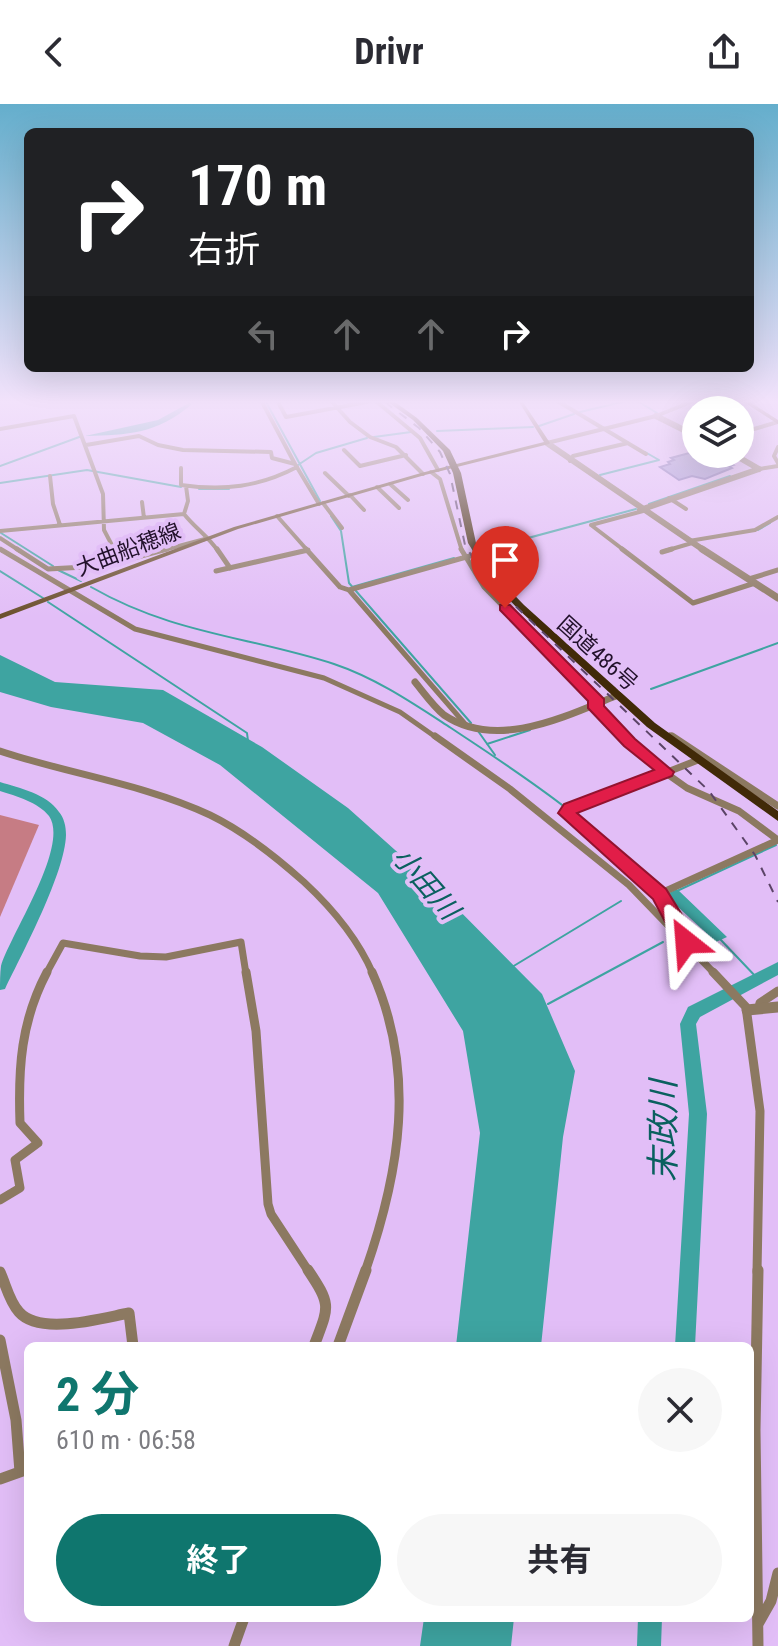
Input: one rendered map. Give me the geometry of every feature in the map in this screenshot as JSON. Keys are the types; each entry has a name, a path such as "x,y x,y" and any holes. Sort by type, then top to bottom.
{"highway":[{"name":"国道486号","path":"456,474 465,522 477,554 521,607 651,725 778,817"}],"main road":[{"name":"大曲船穂線","path":"0,617 207,538 424,474"}],"street":[{"path":"96,474 103,494 103,524 120,561"},
{"path":"180,474 179,484 228,491 254,485 277,474"},
{"path":"302,474 342,528"},
{"path":"326,474 364,510"},
{"path":"434,474 440,479 452,532 463,558 484,587 629,743 687,788 739,811 778,840 663,891"},
{"path":"589,474 778,598"},
{"path":"744,474 591,525 693,603 778,570"},
{"path":"50,476 53,504 60,525"},
{"path":"390,484 408,500"},
{"path":"184,514 188,501 186,486"},
{"path":"353,486 360,493"},
{"path":"377,487 399,508"},
{"path":"669,498 686,509"},
{"path":"142,502 144,518"},
{"path":"0,531 103,524 184,514"},
{"path":"184,514 230,568"},
{"path":"277,516 340,587 353,589 477,554"},
{"path":"336,520 349,517"},
{"path":"662,552 691,542 755,530 778,517"},
{"path":"0,538 48,569 56,569 94,567 207,538"},
{"path":"0,549 135,629 312,675 400,712 570,835 629,885 749,1007 760,1111 755,1430 758,1646"},
{"path":"216,571 308,550"},
{"path":"485,567 522,557"},
{"path":"353,589 472,726"},
{"path":"415,682 443,714 472,726 517,728 618,695"},
{"path":"651,725 696,750 778,806"},
{"path":"0,751 160,797 231,827 268,851 312,887 364,951 384,998 397,1046 398,1138 389,1193 339,1342"},
{"path":"686,942 686,936 663,891 568,810 698,760"},
{"path":"0,1200 20,1188 15,1160 38,1143 20,1123 23,1040 33,1001 63,943 140,956 166,957 241,942 256,1031 268,1204 271,1214 326,1298 327,1312 316,1342"},
{"path":"749,1007 778,991"},
{"path":"749,1007 778,1007"},
{"path":"0,1272 13,1303 24,1318 38,1324 88,1321 129,1313 133,1342"},
{"path":"0,1340 24,1470 0,1479"},
{"path":"758,1624 771,1601 778,1573"},
{"path":"234,1646 243,1622"}],"shaded area":[{"path":"0,815 39,825 0,917"}],"water":[{"name":"小田川","path":"0,655 55,682 163,690 262,747 348,808 432,883 542,994 575,1071 563,1137 541,1342 456,1342 480,1133 463,1031 378,893 220,765 143,723 51,707 0,692"},
{"path":"677,889 727,937 716,942 665,895"},
{"path":"423,1622 514,1622 511,1646 420,1646"}],"building":[{"path":"670,474 717,474 705,479 692,476 679,480"}],"waterway":[{"path":"0,483 60,474"},
{"path":"109,474 181,487"},
{"path":"305,474 320,501"},
{"path":"600,475 604,474"},
{"path":"649,504 730,476"},
{"path":"199,489 229,489"},
{"path":"487,549 636,509"},
{"path":"331,516 341,531 349,583 352,587"},
{"path":"758,530 770,523"},
{"path":"1,533 53,566"},
{"path":"352,587 454,558"},
{"path":"58,570 81,581"},
{"path":"0,571 43,598"},
{"path":"91,587 121,603 181,625 334,664 365,677 451,728 566,808"},
{"path":"352,587 471,723"},
{"path":"48,602 247,733 248,741"},
{"path":"651,689 778,643"},
{"path":"487,744 530,730"},
{"path":"478,731 487,744"},
{"path":"487,744 495,755"},
{"path":"0,786 33,798 48,808 58,821 59,835 48,877 0,984"},
{"path":"580,820 664,890"},
{"path":"679,890 776,845"},
{"path":"512,967 621,901"},
{"path":"720,939 758,979"},
{"path":"548,1004 663,942"},
{"name":"末政川","path":"685,1342 698,1114 688,1024 694,1012 778,968"},
{"name":"末政川","path":"649,1646 650,1622"}],"railway":[{"path":"450,474 465,545 484,576 709,791 755,855 778,902"}],"route":[{"path":"505,608 598,703 593,704 629,743 666,772 566,813 659,894 686,936 686,942"}]}
